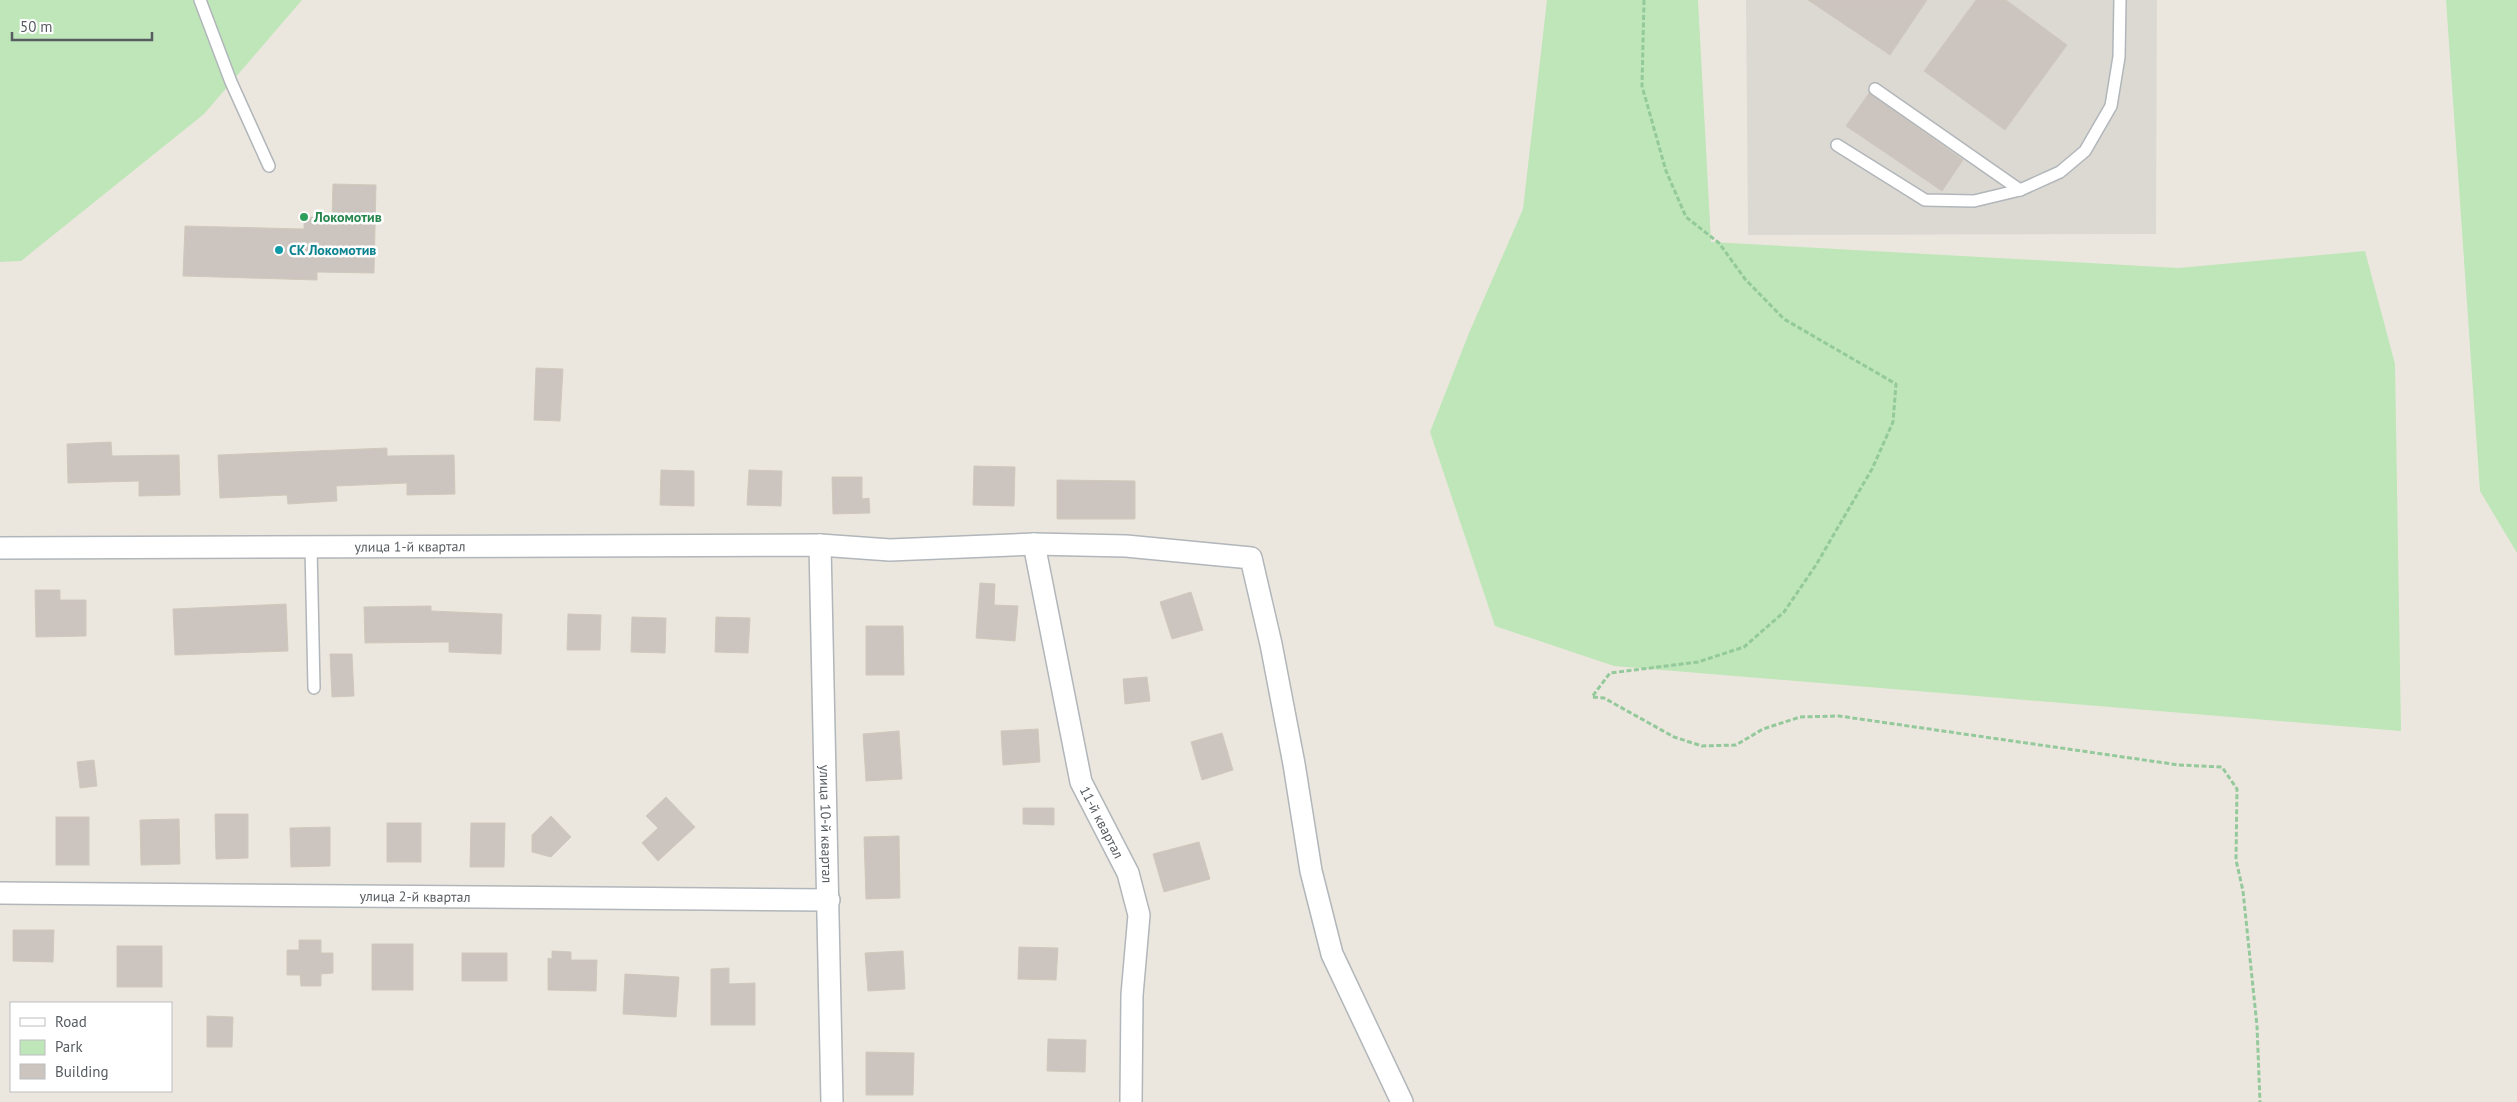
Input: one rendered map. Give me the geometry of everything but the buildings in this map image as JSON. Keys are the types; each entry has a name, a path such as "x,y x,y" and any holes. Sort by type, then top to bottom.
{"street":[{"name":"улица 1-й квартал","path":"0,548 820,545 890,550 1034,544 1126,546 1251,558 1271,644 1291,746 1311,871 1332,954 1402,1102"},
{"name":"11-й квартал","path":"1034,544 1081,782 1128,873 1139,915 1132,995 1131,1102"},
{"name":"улица 10-й квартал","path":"820,545 832,1102"},
{"name":"улица 2-й квартал","path":"0,893 829,900"}],"lane":[{"path":"200,0 231,82 269,166"},
{"path":"1837,145 1925,200 1974,201 2020,190 2060,172 2085,151 2110,106 2119,57 2120,0"},
{"path":"1875,88 2020,190"},
{"path":"311,547 314,688"}],"path":[{"path":"1644,0 1642,86 1666,171 1686,217 1719,243 1745,279 1784,319 1896,384 1893,422 1872,469 1816,565 1784,612 1744,646 1698,662 1610,673 1592,697 1604,698 1674,738 1702,746 1736,745 1763,730 1800,717 1839,716 2179,765 2222,767 2236,789 2236,860 2243,891 2257,1026 2260,1102"}],"shaded area":[{"path":"1746,0 2157,0 2156,234 1748,235"}],"green space":[{"path":"0,0 302,0 204,114 21,261 0,262"},
{"path":"1547,0 1698,0 1711,242 2178,268 2365,251 2395,364 2401,731 1614,666 1495,626 1430,432 1469,333 1523,209"},
{"path":"2446,0 2517,0 2517,553 2480,491"}],"place":[{"name":"Локомотив","path":"304,217"},
{"name":"СК Локомотив","path":"279,250"}]}
